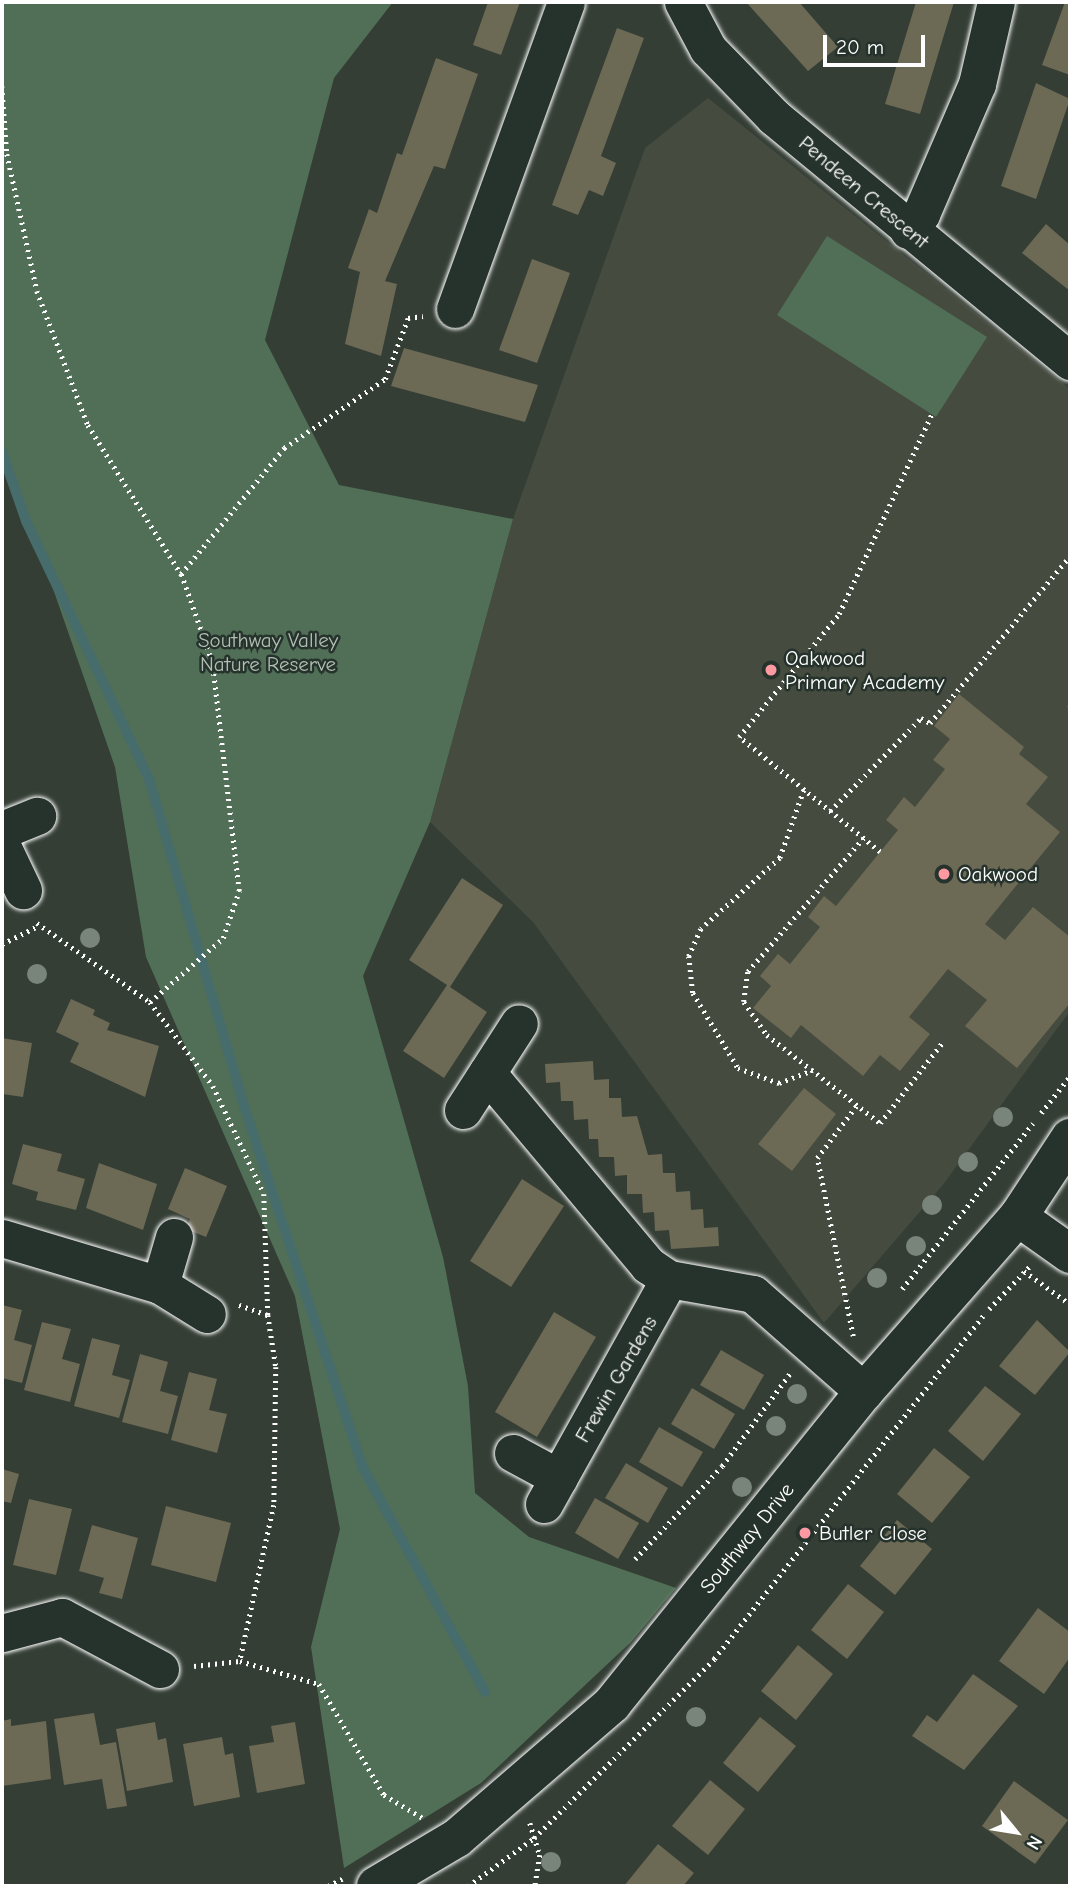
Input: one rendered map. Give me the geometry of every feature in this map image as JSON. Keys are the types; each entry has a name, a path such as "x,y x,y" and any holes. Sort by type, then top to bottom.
{"street":[{"path":"455,309 566,2"},
{"name":"Pendeen Crescent","path":"683,2 733,79 908,229 1070,361"},
{"path":"908,229 921,214 977,84 996,2"},
{"path":"2,830 37,816"},
{"path":"2,846 23,890"},
{"path":"463,1110 519,1023"},
{"path":"487,1073 648,1265 669,1279 746,1290 864,1392"},
{"name":"Southway Drive","path":"376,1886 457,1838 519,1788 612,1704 864,1392 1018,1217 1070,1139"},
{"path":"1018,1217 1062,1248"},
{"path":"160,1285 174,1237"},
{"path":"2,1238 160,1285 207,1314"},
{"name":"Frewin Gardens","path":"513,1453 552,1491 669,1279"},
{"path":"2,1633 62,1617 160,1669"}],"path":[{"path":"2,86 7,154 37,291 89,425 181,573 212,662 239,891 223,938 150,1002"},
{"path":"181,573 284,448 385,379 408,318 455,309"},
{"path":"880,852 739,737 839,614 932,414"},
{"path":"830,811 921,718 930,723 1070,556"},
{"path":"804,790 780,858 701,929 689,956 693,993 738,1068 779,1083 813,1070"},
{"path":"864,838 748,972 744,1002 768,1035 880,1123 942,1043"},
{"path":"23,890 40,925 150,1002 213,1086 264,1194 268,1315 276,1367 274,1505 240,1661"},
{"path":"2,944 40,925"},
{"path":"899,1294 1070,1076"},
{"path":"857,1105 817,1158 856,1348 864,1337"},
{"path":"468,1886 534,1838 714,1659 1024,1271 1062,1248"},
{"path":"1024,1271 1070,1304"},
{"path":"207,1314 215,1298 268,1315"},
{"path":"635,1559 722,1466 810,1345"},
{"path":"160,1669 240,1661 319,1684 384,1795 457,1838"},
{"path":"519,1788 540,1855 534,1886"}],"shaded area":[{"name":"Oakwood Primary Academy","path":"708,98 1070,389 1070,1011 942,1186 824,1323 533,922 430,822 513,519 645,148"}],"green space":[{"name":"Southway Valley Nature Reserve","path":"2,2 393,2 334,78 265,340 339,485 513,519 430,822 363,976 443,1257 468,1386 475,1493 529,1537 676,1588 631,1642 481,1783 344,1868 311,1647 340,1529 295,1296 146,957 115,767 2,442"},
{"path":"827,236 987,337 936,417 777,315"}],"building":[{"path":"488,2 520,2 501,55 473,45"},
{"path":"746,2 799,2 838,47 808,71"},
{"path":"916,2 954,2 920,114 885,104"},
{"path":"1065,2 1070,2 1070,75 1042,65"},
{"path":"617,28 644,38 601,156 616,163 603,196 589,190 578,215 552,205"},
{"path":"436,58 478,74 445,169 434,166 385,281 397,284 381,356 345,344 360,272 348,268 369,209 377,213 397,153 402,155"},
{"path":"1036,83 1070,99 1036,199 1001,186"},
{"path":"1046,224 1070,245 1070,291 1022,253"},
{"path":"532,259 570,273 537,363 499,350"},
{"path":"404,348 538,385 525,422 391,386"},
{"name":"Oakwood","path":"959,694 1024,747 1019,754 1048,777 1026,804 1060,832 985,924 1005,940 1033,907 1070,937 1070,1003 1017,1068 965,1026 987,1000 948,969 909,1017 930,1034 900,1071 880,1055 863,1076 801,1025 791,1038 753,1008 771,986 760,976 778,954 790,964 820,927 808,917 824,896 836,906 898,830 886,820 904,797 915,807 945,769 933,760 950,739 934,726"},
{"path":"462,878 503,905 450,987 487,1012 444,1078 403,1051 447,985 409,960"},
{"path":"71,999 95,1010 93,1015 110,1023 107,1030 159,1046 145,1097 70,1062 79,1043 56,1032"},
{"path":"2,1038 32,1043 23,1097 2,1094"},
{"path":"593,1061 594,1080 609,1079 609,1098 621,1098 622,1117 637,1116 648,1155 662,1154 663,1173 675,1173 676,1192 690,1191 691,1210 703,1209 704,1228 718,1227 719,1246 671,1249 669,1230 655,1231 654,1212 643,1213 642,1194 627,1194 627,1175 615,1176 614,1157 599,1157 598,1139 589,1139 588,1119 574,1120 573,1101 561,1101 560,1082 546,1083 545,1064"},
{"path":"804,1088 836,1114 792,1171 758,1144"},
{"path":"23,1144 62,1154 57,1171 85,1179 76,1210 36,1200 38,1192 12,1184"},
{"path":"99,1163 157,1184 143,1230 86,1208"},
{"path":"185,1168 227,1186 206,1237 186,1229 190,1219 168,1209"},
{"path":"522,1179 564,1206 511,1287 470,1261"},
{"path":"2,1305 22,1310 14,1340 32,1345 22,1383 2,1378"},
{"path":"554,1312 596,1337 537,1437 495,1412"},
{"path":"1037,1320 1070,1352 1035,1395 999,1366"},
{"path":"42,1322 71,1329 62,1359 80,1364 70,1402 24,1390"},
{"path":"92,1338 120,1345 112,1375 130,1380 119,1418 74,1406"},
{"path":"721,1350 764,1375 744,1410 700,1385"},
{"path":"140,1354 168,1362 160,1391 178,1396 168,1434 122,1422"},
{"path":"189,1372 217,1379 209,1410 227,1414 217,1453 171,1440"},
{"path":"985,1386 1021,1414 983,1461 948,1431"},
{"path":"692,1388 735,1414 714,1449 671,1424"},
{"path":"659,1427 703,1452 682,1487 639,1462"},
{"path":"934,1448 970,1477 932,1523 897,1494"},
{"path":"626,1463 668,1488 648,1523 605,1498"},
{"path":"2,1469 19,1474 11,1503 2,1501"},
{"path":"595,1498 639,1523 618,1559 575,1533"},
{"path":"29,1499 72,1509 56,1575 13,1565"},
{"path":"166,1506 231,1523 216,1582 151,1565"},
{"path":"897,1520 932,1549 895,1595 860,1566"},
{"path":"92,1525 138,1538 122,1599 99,1593 104,1578 79,1571"},
{"path":"848,1584 884,1612 847,1659 811,1630"},
{"path":"1038,1608 1070,1632 1070,1657 1044,1694 999,1661"},
{"path":"798,1645 833,1674 796,1720 761,1691"},
{"path":"973,1674 1018,1706 964,1770 912,1736 927,1715 937,1722"},
{"path":"94,1713 100,1745 116,1742 127,1806 107,1809 102,1779 64,1785 54,1719"},
{"path":"760,1717 796,1746 758,1792 723,1763"},
{"path":"11,1719 11,1726 46,1721 51,1779 2,1786 2,1721"},
{"path":"155,1722 158,1740 166,1738 173,1782 127,1791 116,1729"},
{"path":"295,1722 305,1784 257,1793 249,1746 274,1742 271,1726"},
{"path":"222,1737 225,1755 233,1753 240,1797 194,1806 183,1744"},
{"path":"710,1780 745,1809 708,1855 672,1826"},
{"path":"1014,1781 1068,1820 1035,1864 982,1826"},
{"path":"658,1844 694,1873 683,1886 624,1886"}],"waterway":[{"path":"2,452 26,521 149,779 244,1106 364,1470 485,1692"}],"place":[{"name":"Oakwood Primary Academy","path":"771,670"},
{"name":"Oakwood","path":"944,874"},
{"name":"Butler Close","path":"805,1533"}]}
